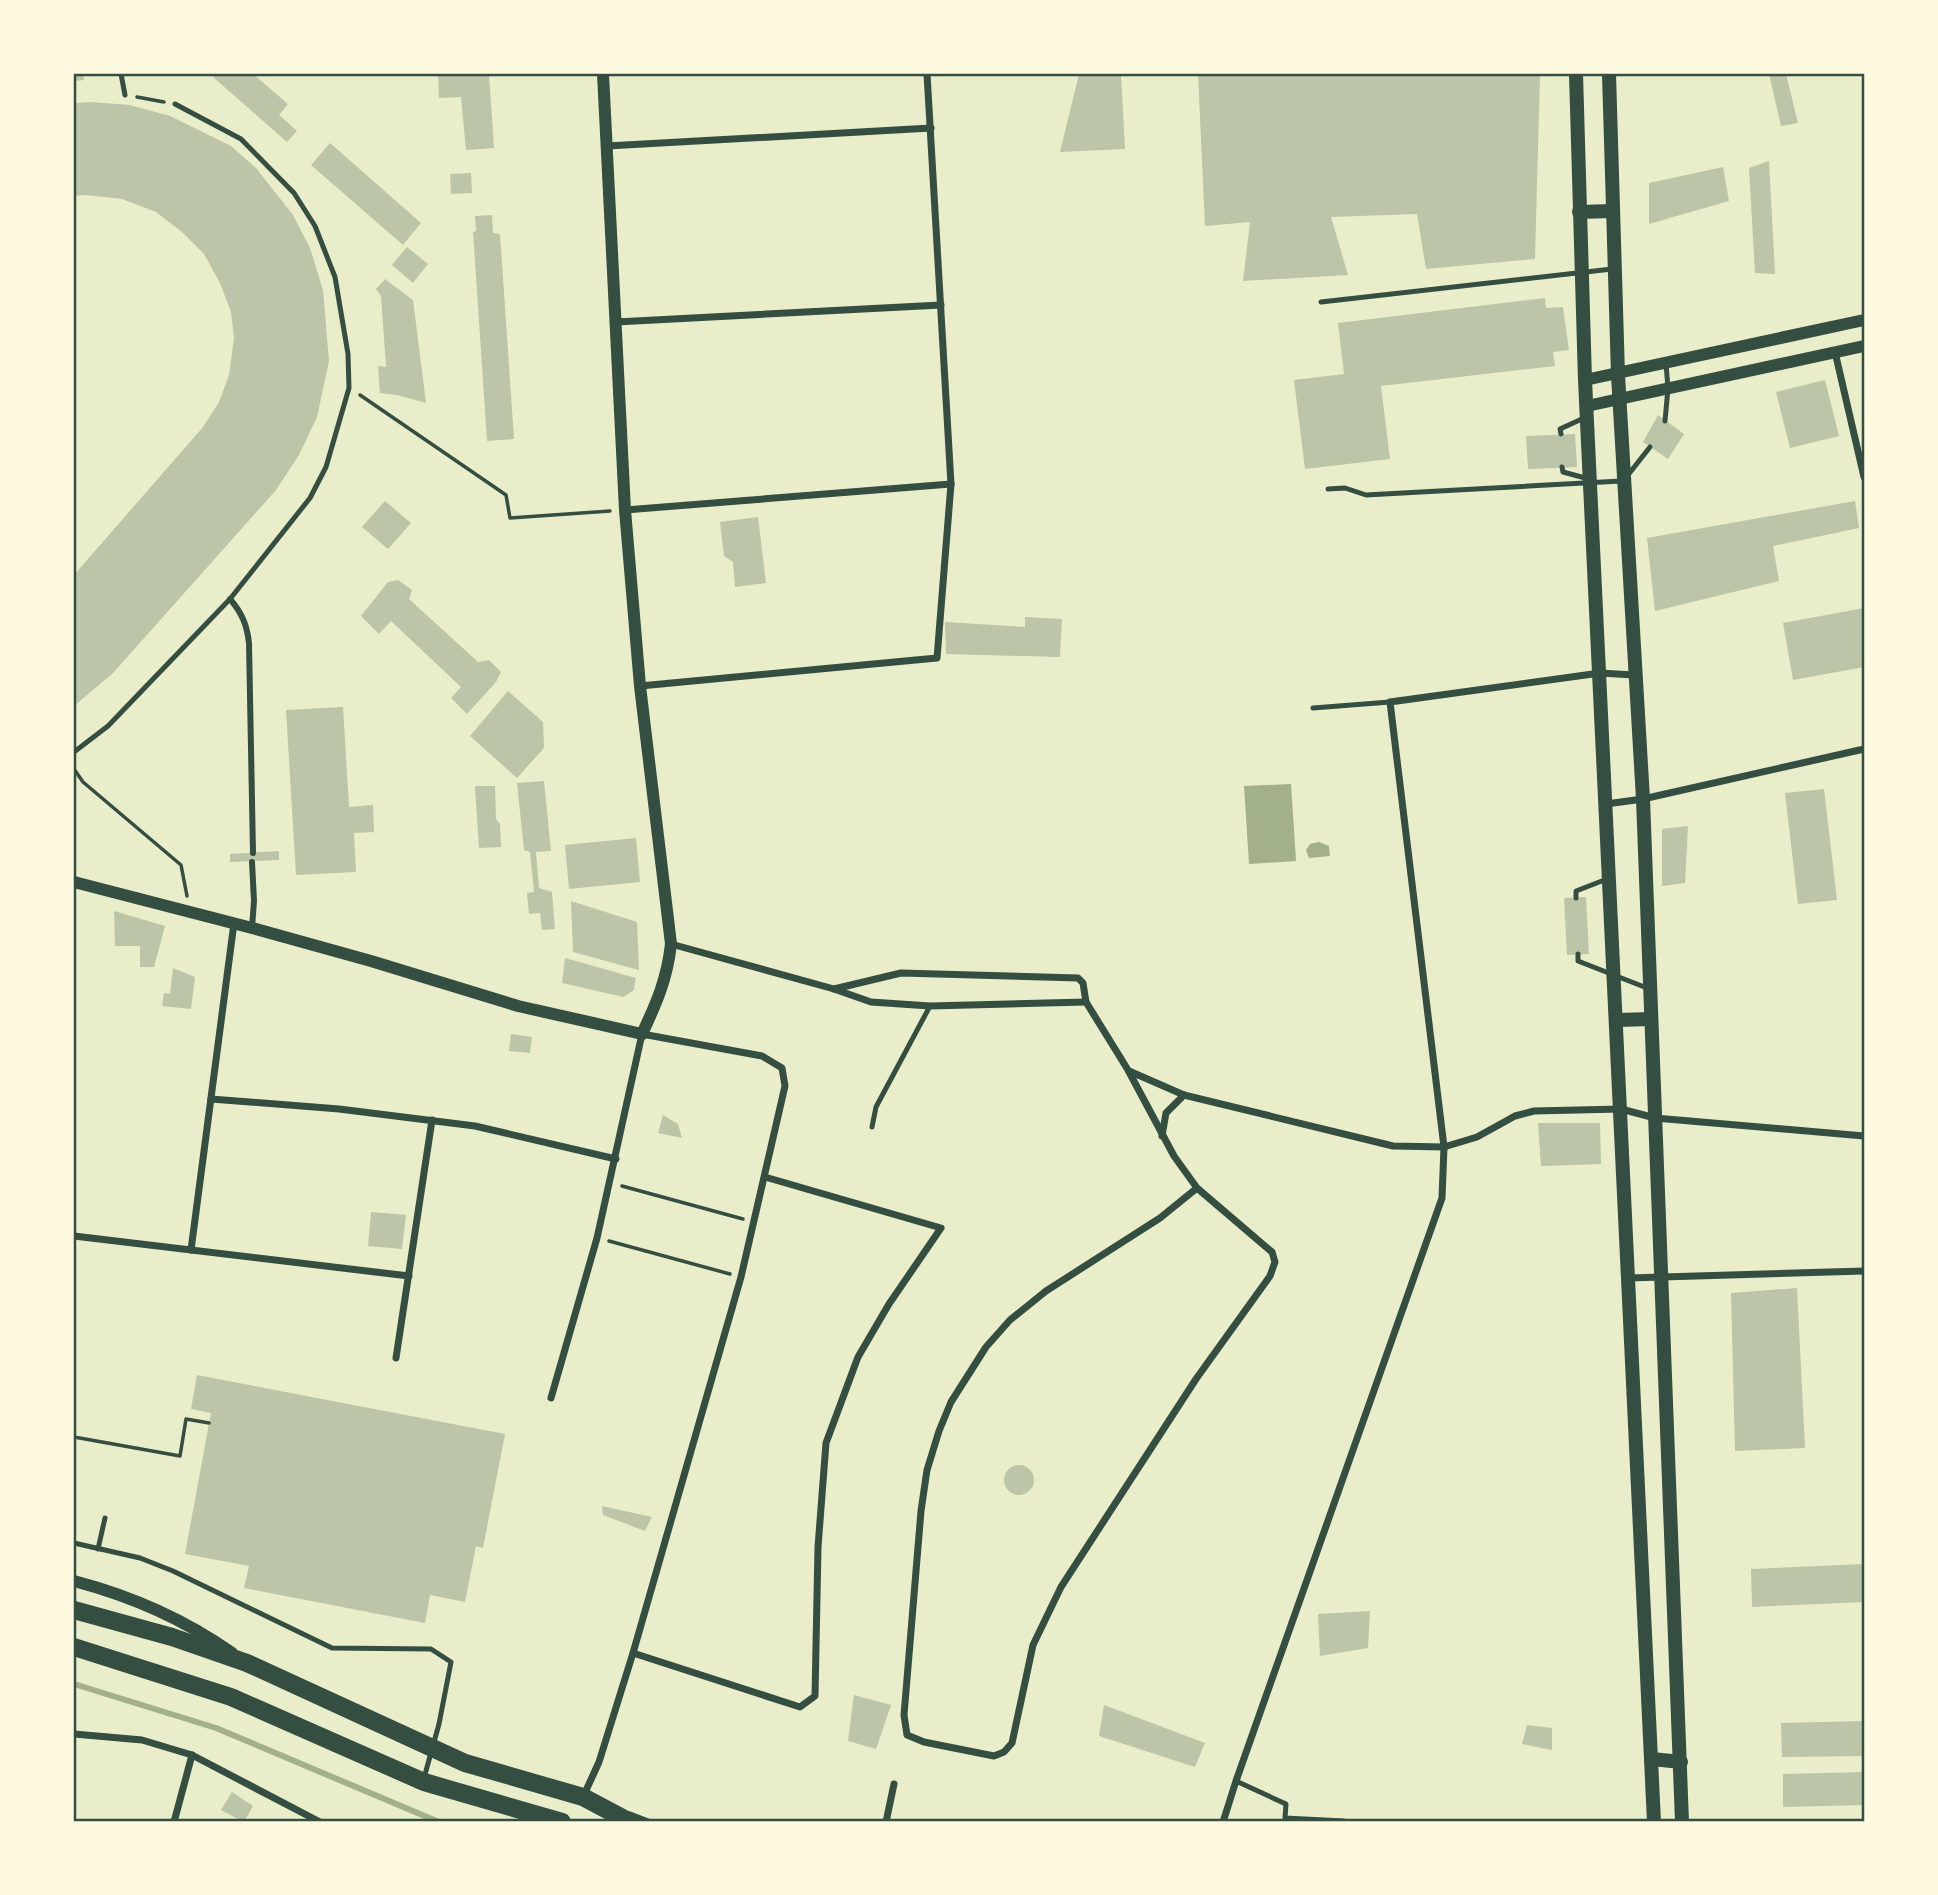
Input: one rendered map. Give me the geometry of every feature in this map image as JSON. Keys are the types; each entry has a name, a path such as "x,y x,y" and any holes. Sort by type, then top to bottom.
{"main road":[{"path":"1576,74 1585,380 1654,1822"},
{"path":"1609,74 1618,375 1643,799 1682,1822"},
{"path":"1579,212 1612,211"},
{"path":"1617,1020 1651,1019"},
{"path":"74,1610 172,1637 247,1663 432,1749 466,1763 583,1797 630,1822"},
{"path":"74,1647 231,1697 424,1782 562,1822"},
{"path":"1652,1759 1681,1762"}],"street":[{"path":"551,1398 597,1238 642,1034 665,981 671,944 640,686 625,510 603,74"},
{"path":"640,686 937,658 951,484 927,74"},
{"path":"607,146 931,128"},
{"path":"616,322 941,305"},
{"path":"1585,380 1864,320"},
{"path":"1587,411 1620,399 1864,346"},
{"path":"1835,352 1864,477"},
{"path":"625,510 951,484"},
{"path":"230,599 247,625 249,643 253,853"},
{"path":"1223,1822 1442,1198 1444,1147 1390,702 1600,673 1634,675"},
{"path":"1606,804 1643,799 1864,750"},
{"path":"252,862 252,928"},
{"path":"74,882 371,961 518,1006 642,1034 762,1055 782,1068 785,1086 741,1277 633,1653 599,1762 583,1797 648,1822"},
{"path":"191,1250 234,923"},
{"path":"671,944 834,989 871,1002 930,1006 1086,1002"},
{"path":"834,989 901,974 1048,975 1078,978 1083,983 1086,1002 1128,1070 1162,1136 1197,1188 1272,1252 1275,1262 1270,1276 1196,1379 1061,1587 1033,1645 1012,1743 1004,1752 995,1756 924,1742 907,1735 904,1715 921,1511 927,1470 951,1402 986,1347 1010,1320 1046,1291 1160,1218 1197,1188"},
{"path":"1128,1070 1184,1095 1393,1146 1444,1147 1477,1138 1515,1115 1534,1111 1621,1109 1655,1118 1864,1136"},
{"path":"1162,1136 1166,1113 1184,1095"},
{"path":"211,1099 339,1109 475,1126 616,1159"},
{"path":"397,1359 432,1120"},
{"path":"633,1653 800,1707 816,1696 818,1547 826,1443 858,1357 889,1304 941,1228 765,1177"},
{"path":"74,1236 409,1276"},
{"path":"1629,1278 1864,1271"},
{"path":"74,1581 129,1598 178,1619 247,1663"},
{"path":"74,1734 142,1740 192,1755 320,1822"},
{"path":"174,1822 192,1755"},
{"path":"886,1822 894,1784"}],"lane":[{"path":"121,74 125,95"},
{"path":"74,752 108,726 230,599 310,498 326,467 349,388 348,354 335,277 316,226 294,193 241,139 175,104"},
{"path":"1321,302 1615,268"},
{"path":"1665,421 1668,388 1666,364"},
{"path":"1561,434 1560,429 1587,411"},
{"path":"1328,489 1345,488 1366,495 1624,481 1650,447"},
{"path":"1563,484 1562,470 1590,481"},
{"path":"1313,708 1390,702"},
{"path":"1576,898 1576,891 1610,878"},
{"path":"1578,954 1578,961 1650,989"},
{"path":"872,1127 876,1107 930,1006"},
{"path":"98,1549 105,1518"},
{"path":"74,1543 140,1558 173,1571 332,1648 431,1649 452,1662 424,1782"},
{"path":"1236,1781 1286,1804 1285,1818 1344,1821"}],"path":[{"path":"349,388 506,495 510,518 625,510"},
{"path":"74,769 83,782 181,865 190,912"},
{"path":"610,1183 755,1222"},
{"path":"597,1238 741,1277"},
{"path":"74,1437 180,1456 186,1419 209,1423"}],"shaded area":[{"path":"1291,784 1296,861 1249,864 1244,786"},
{"path":"1319,842 1329,846 1330,856 1309,858 1306,850 1310,844"}],"building":[{"path":"74,74 83,74 84,80 74,81"},
{"path":"216,74 253,74 288,104 279,115 297,131 287,142 213,77"},
{"path":"438,74 489,74 494,148 466,150 461,97 439,98"},
{"path":"1079,74 1121,74 1125,149 1060,152"},
{"path":"1198,74 1540,74 1535,259 1426,269 1417,214 1331,217 1348,275 1243,281 1250,222 1205,226"},
{"path":"1769,74 1786,74 1798,123 1781,126"},
{"path":"74,103 130,105 170,116 231,146 256,168 293,215 310,248 323,290 329,361 317,417 299,455 276,490 113,673 74,706 74,575 203,427 219,402 229,375 234,338 231,312 220,283 204,254 182,232 156,212 122,199 74,196"},
{"path":"330,143 421,223 403,245 311,165"},
{"path":"1769,161 1775,274 1755,273 1749,168"},
{"path":"1723,167 1729,201 1649,224 1649,183"},
{"path":"471,173 472,193 451,194 450,174"},
{"path":"492,215 493,233 500,234 514,439 487,441 473,232 476,231 475,216"},
{"path":"407,247 428,264 413,283 392,265"},
{"path":"385,279 413,300 426,403 380,393 378,366 386,367 381,296 376,289"},
{"path":"1545,298 1546,308 1563,307 1569,350 1553,352 1555,366 1381,386 1390,459 1305,469 1294,380 1344,374 1338,323"},
{"path":"1825,380 1839,436 1790,448 1776,392"},
{"path":"1658,415 1684,434 1668,459 1643,442"},
{"path":"1575,434 1577,467 1528,469 1526,436"},
{"path":"385,501 411,523 388,549 362,527"},
{"path":"1855,501 1859,528 1773,546 1779,581 1655,611 1647,538"},
{"path":"758,517 766,583 735,587 733,562 724,556 720,522"},
{"path":"398,580 412,590 409,599 478,662 489,660 501,672 496,682 467,714 451,698 461,687 391,621 379,634 361,616 388,582"},
{"path":"1864,608 1864,667 1793,680 1783,623"},
{"path":"1025,617 1062,619 1060,657 946,654 945,622 1025,627"},
{"path":"508,691 543,722 544,748 517,778 470,736"},
{"path":"343,707 349,807 373,805 374,832 354,833 356,872 296,875 286,710"},
{"path":"544,781 551,851 536,852 539,888 552,892 555,929 542,930 540,913 529,914 527,893 534,892 530,852 524,850 517,783"},
{"path":"475,786 495,786 496,819 500,824 501,847 479,848"},
{"path":"1824,789 1837,900 1798,904 1785,793"},
{"path":"1688,826 1685,883 1662,886 1662,829"},
{"path":"636,838 640,882 569,889 565,845"},
{"path":"279,851 279,860 230,862 230,854"},
{"path":"1586,897 1589,954 1567,955 1564,898"},
{"path":"571,901 637,922 639,970 573,952"},
{"path":"114,911 165,926 154,967 140,967 140,946 115,946"},
{"path":"565,958 636,978 634,990 623,997 562,983"},
{"path":"173,968 195,977 191,1009 162,1006 164,993 170,994"},
{"path":"511,1034 532,1037 530,1053 509,1051"},
{"path":"663,1115 678,1124 682,1138 658,1133"},
{"path":"1538,1123 1600,1123 1601,1164 1541,1166"},
{"path":"371,1212 406,1215 402,1249 368,1246"},
{"path":"1797,1288 1805,1448 1735,1451 1731,1293"},
{"path":"197,1375 505,1434 483,1548 476,1546 465,1602 430,1595 425,1623 244,1588 249,1566 185,1554 211,1413 191,1409"},
{"path":"1019,1465 1030,1469 1034,1480 1030,1491 1019,1495 1008,1491 1004,1480 1008,1469"},
{"path":"602,1506 652,1517 645,1531 603,1515"},
{"path":"1864,1564 1864,1602 1752,1607 1751,1569"},
{"path":"1370,1611 1368,1648 1320,1656 1318,1614"},
{"path":"854,1695 891,1705 876,1749 848,1741"},
{"path":"1104,1705 1205,1743 1195,1767 1099,1736"},
{"path":"1864,1721 1864,1756 1782,1757 1781,1723"},
{"path":"1527,1725 1552,1728 1552,1750 1522,1744"},
{"path":"1864,1772 1864,1805 1783,1807 1783,1774"},
{"path":"232,1792 253,1806 244,1822 221,1810"}],"waterway":[{"path":"74,1684 216,1728 439,1822"}]}
